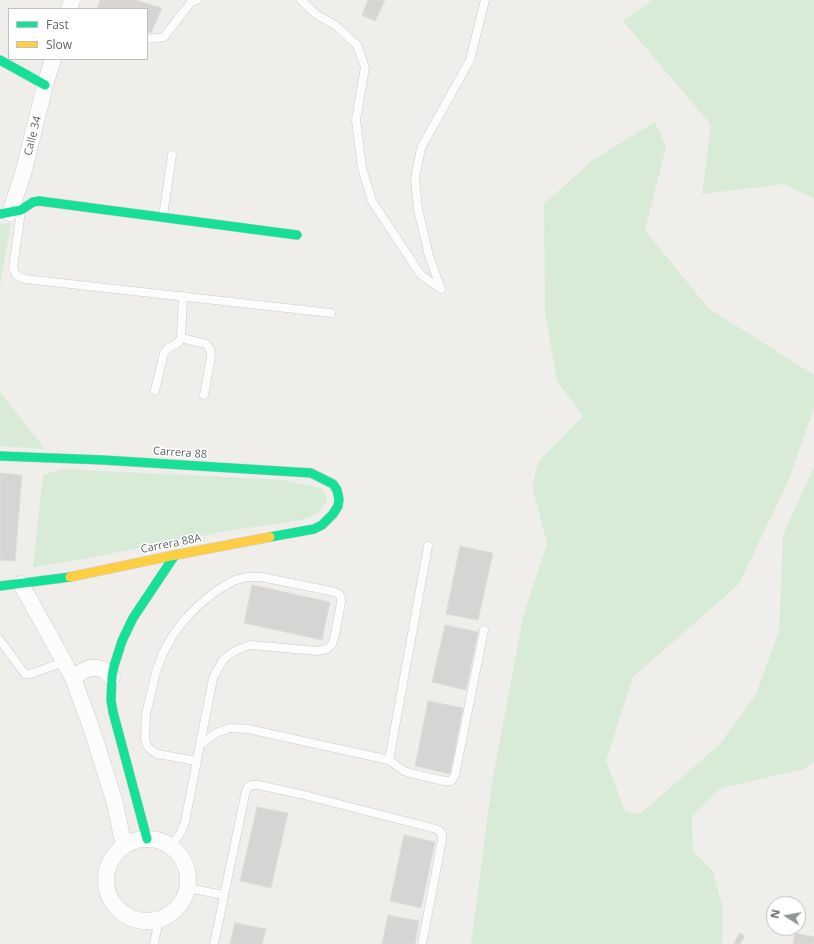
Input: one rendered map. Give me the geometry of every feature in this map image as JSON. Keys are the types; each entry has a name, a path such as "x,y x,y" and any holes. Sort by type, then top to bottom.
{"street":[{"path":"0,60 45,85"},
{"name":"Calle 34","path":"10,212 24,170 53,60"},
{"path":"10,212 39,201 297,235"},
{"name":"Carrera 88","path":"0,456 103,460 312,474 319,476 333,484 337,490 339,499 338,506"},
{"name":"Carrera 88A","path":"0,586 57,580 175,555 314,529 328,520 338,506"},
{"path":"147,839 113,712 111,700 112,677 122,641 134,618 175,555"},
{"path":"21,584 73,678 92,730 114,800 124,846"},
{"path":"73,678 90,668 98,668 106,671 112,677"},
{"path":"147,839 160,841 171,847 180,855 185,865 187,888 181,902 172,912 159,919 147,921 136,919 125,914 116,907 106,886 106,874 110,863 124,846 135,840 147,839"}],"lane":[{"path":"148,39 164,37 191,2 197,0"},
{"path":"301,0 317,15 336,25 357,45 365,67 356,120 362,168 372,201 421,275 441,289 430,256 418,209 415,178 421,148 470,60 485,0"},
{"path":"163,217 172,154"},
{"path":"10,212 13,268 16,275 25,279 331,313"},
{"path":"155,390 164,353 168,348 177,344 182,338 183,296"},
{"path":"182,338 206,344 210,350 211,357 204,395"},
{"path":"389,760 428,546"},
{"path":"171,847 181,832 185,822 197,761 213,678 223,660 241,648 251,645 317,651 327,649 332,644 334,639 341,603 339,594 261,577 235,580 216,591 186,618 163,653 156,672 144,729 147,746 156,754 197,761"},
{"path":"200,745 216,733 223,730 238,728 389,760 404,771 447,782 453,779 455,775 484,630"},
{"path":"0,640 25,674 30,674 64,662"},
{"path":"214,944 248,788 252,785 300,794 440,831 442,840 422,944"},
{"path":"187,888 224,895"},
{"path":"154,944 159,919"}],"green space":[{"path":"653,0 814,0 814,199 784,184 702,194 711,125 623,21"},
{"path":"655,122 666,147 645,230 708,308 814,375 814,408 789,479 739,584 633,677 606,761 625,811 640,814 720,744 756,694 779,631 783,535 814,467 814,761 804,769 721,788 692,817 693,851 713,872 723,908 722,944 471,944 492,783 523,617 547,543 532,486 539,461 583,416 557,381 545,311 544,204 593,160"},
{"path":"11,223 0,286 0,224"},
{"path":"0,392 45,449 0,446"},
{"path":"63,469 282,480 321,488 325,493 327,501 318,513 301,520 221,532 78,560 33,567 43,475"}],"building":[{"path":"100,0 135,0 162,8 151,33 148,32 148,8 97,8"},
{"path":"368,0 385,0 375,21 362,15"},
{"path":"0,473 22,475 15,561 0,560"},
{"path":"460,546 493,553 478,620 446,614"},
{"path":"252,585 330,602 322,640 244,623"},
{"path":"445,625 478,632 466,690 432,682"},
{"path":"428,701 463,708 450,774 415,766"},
{"path":"257,807 288,813 271,888 240,881"},
{"path":"404,835 435,842 421,908 390,901"},
{"path":"388,915 419,921 415,944 382,944"},
{"path":"235,923 266,929 262,944 230,944"},
{"path":"740,933 745,936 740,944 733,944"},
{"path":"806,935 814,937 814,944 793,944 794,936"}],"traffic: fast":[{"path":"0,60 45,85"},
{"path":"0,214 21,210 33,202 39,201 297,235"},
{"path":"0,456 103,460 311,473 333,484 337,490 339,499 338,506 333,514 322,525 314,529 270,537"},
{"path":"147,839 113,712 111,700 112,677 122,641 133,618 175,555"},
{"path":"0,586 70,577"}],"traffic: slow":[{"path":"70,577 270,537"}]}
